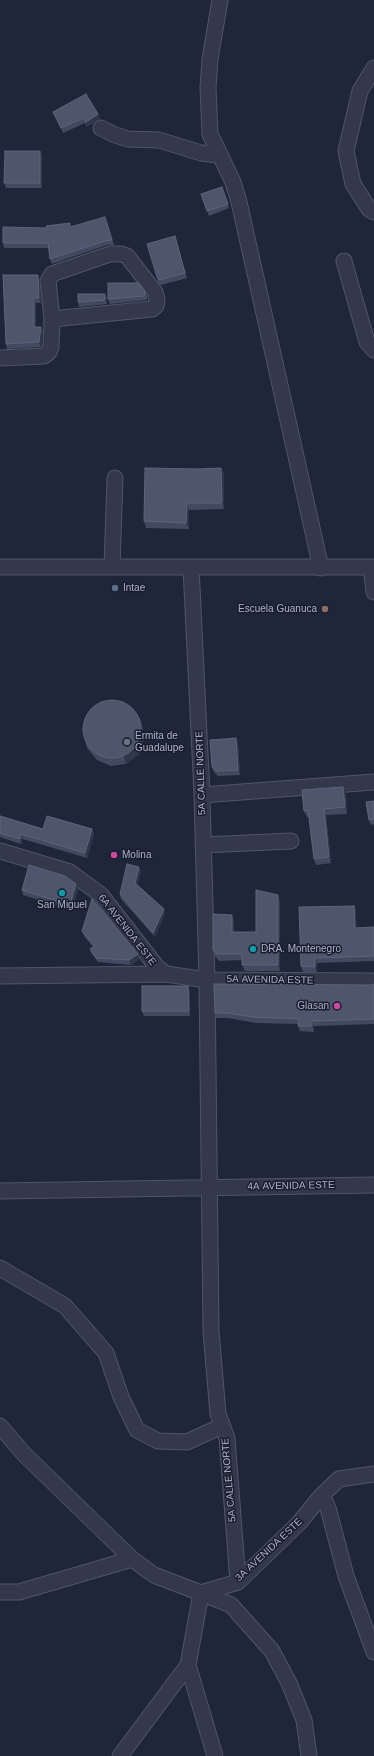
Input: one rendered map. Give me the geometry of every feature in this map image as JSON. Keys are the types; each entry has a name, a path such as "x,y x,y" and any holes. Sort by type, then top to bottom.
{"street":[{"path":"220,0 210,59 208,88 210,134 219,155 234,182 322,568"},
{"path":"374,68 360,91 346,151 353,184 370,209 374,212"},
{"path":"101,128 115,135 128,139 159,140 201,153 219,155"},
{"path":"0,358 44,356 49,352 51,347 52,319 48,281 50,276 110,254 121,254 127,256 155,292 157,299 156,306 152,309 52,319"},
{"path":"344,261 367,342 374,350"},
{"path":"112,567 115,478"},
{"path":"0,567 373,567 374,592"},
{"name":"5A CALLE NORTE","path":"191,567 202,795 207,980 208,1188 211,1331 216,1397 222,1426 227,1438 238,1582"},
{"path":"202,795 374,782"},
{"path":"203,845 291,841"},
{"name":"6A AVENIDA ESTE","path":"0,851 70,872 102,895 157,967 166,974"},
{"name":"5A AVENIDA ESTE","path":"0,976 166,974 207,980 374,981"},
{"name":"4A AVENIDA ESTE","path":"0,1191 374,1185"},
{"path":"0,1268 65,1306 106,1353 121,1397 137,1430 158,1441 187,1442 222,1426"},
{"path":"0,1426 24,1454 132,1558 154,1575 231,1606 272,1651 289,1683 304,1720 309,1756"},
{"name":"3A AVENIDA ESTE","path":"201,1593 238,1582 299,1523 322,1494 339,1479 374,1474"},
{"path":"322,1494 328,1508 346,1576 374,1652"},
{"path":"0,1592 19,1592 132,1558"},
{"path":"120,1756 188,1665 201,1593"},
{"path":"188,1665 215,1756"}],"building":[{"path":"86,94 98,114 86,122 83,118 61,128 53,112"},
{"path":"5,151 40,151 40,183 4,183"},
{"path":"222,187 228,204 207,211 201,194"},
{"path":"105,217 112,240 50,259 48,243 3,243 3,227 47,228 46,226 70,223 70,227"},
{"path":"175,236 185,273 159,280 147,244"},
{"path":"3,275 38,275 39,298 34,298 34,327 41,327 39,342 6,344"},
{"path":"108,283 139,283 145,291 145,296 108,299"},
{"path":"78,294 105,294 105,300 78,302"},
{"path":"145,468 221,468 222,503 187,503 186,523 144,521"},
{"path":"106,700 118,700 133,708 141,723 141,735 133,750 118,758 106,758 91,750 83,735 83,723 91,708"},
{"path":"236,738 238,770 216,771 212,767 210,740"},
{"path":"343,787 345,807 324,809 329,857 314,859 308,810 304,811 302,790"},
{"path":"374,801 374,819 369,820 366,802"},
{"path":"0,816 43,829 47,816 92,829 85,853 21,834 20,839 0,833"},
{"path":"127,864 139,867 135,883 164,909 153,933 120,894"},
{"path":"29,865 65,876 76,884 70,905 22,890"},
{"path":"256,890 278,895 278,965 242,965 242,954 217,954 213,950 213,914 232,915 232,932 256,932"},
{"path":"92,899 138,954 129,960 96,958 90,949 95,946 82,931"},
{"path":"354,906 355,928 374,927 374,956 315,958 315,967 301,966 299,907"},
{"path":"214,984 374,984 374,1019 312,1021 312,1026 298,1026 299,1019 254,1017 215,1013"},
{"path":"142,986 188,986 189,1011 142,1011"}],"place":[{"name":"Intae","path":"115,588"},
{"name":"Escuela Guanuca","path":"325,609"},
{"name":"Ermita de Guadalupe","path":"127,742"},
{"name":"Molina","path":"114,855"},
{"name":"San Miguel","path":"62,893"},
{"name":"DRA. Montenegro","path":"253,949"},
{"name":"Glasan","path":"337,1006"}]}
